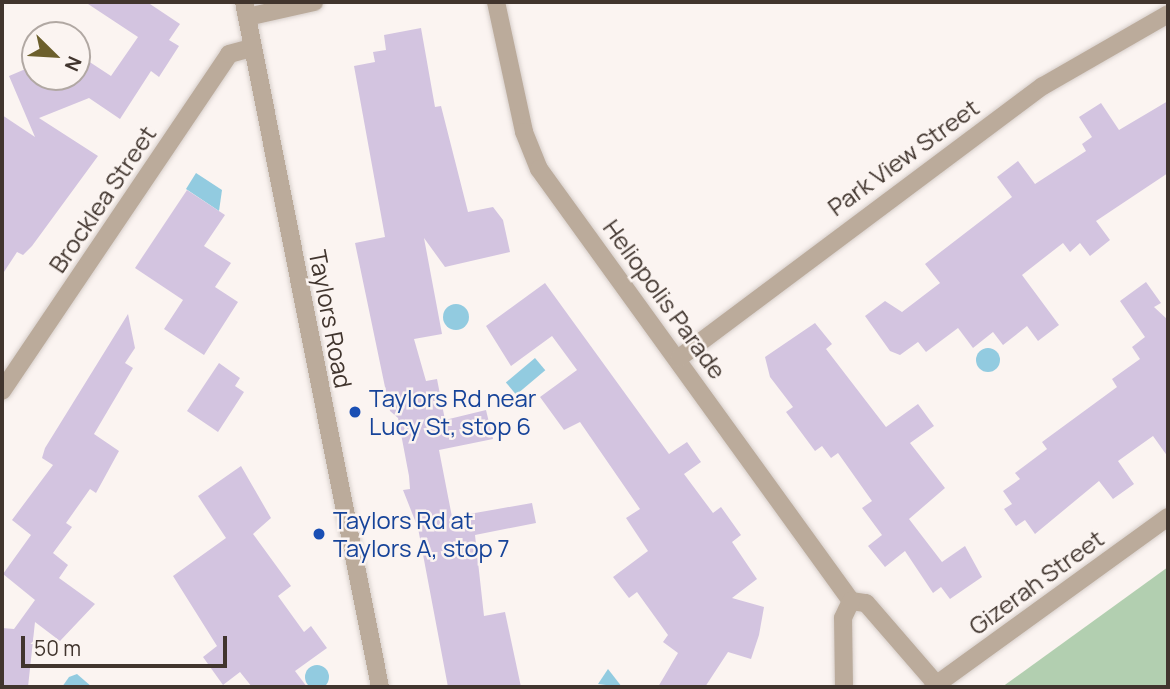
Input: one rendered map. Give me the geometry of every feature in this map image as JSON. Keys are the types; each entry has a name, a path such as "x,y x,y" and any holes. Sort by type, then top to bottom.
{"street":[{"path":"245,9 314,2"},
{"name":"Heliopolis Parade","path":"496,2 530,152 851,601 866,603 935,686"},
{"name":"Taylors Road","path":"245,9 380,687"},
{"name":"Park View Street","path":"679,358 1043,86 1168,14"},
{"name":"Brocklea Street","path":"2,391 229,54 253,48"},
{"name":"Gizerah Street","path":"935,686 1168,517"},
{"path":"844,687 843,618 851,601"}],"green space":[{"path":"1168,567 1168,687 1002,687"}],"water":[{"path":"196,173 222,190 219,211 186,189"},
{"path":"456,304 465,308 469,317 465,326 456,330 447,326 443,317 447,308"},
{"path":"988,348 997,351 1000,360 997,369 988,372 979,369 976,360 979,351"},
{"path":"535,358 545,370 516,395 506,382"},
{"path":"317,665 328,672 329,677 322,688 317,689 306,682 305,677 312,666"},
{"path":"608,669 622,687 598,684"},
{"path":"77,674 92,687 62,687 69,677"}],"building":[{"path":"85,2 147,2 180,24 169,40 179,46 159,77 151,71 120,119 89,98 39,118 98,156 32,246 23,255 17,252 2,275 2,115 35,137 9,76 21,71 21,91 91,91 91,63 111,76 138,37"},
{"path":"421,28 435,107 441,106 468,212 493,207 503,220 510,252 445,267 424,238 442,334 414,339 426,381 437,379 445,420 486,410 493,439 439,450 452,517 532,503 536,523 475,535 484,616 505,612 521,687 448,687 418,528 403,490 410,489 398,418 390,411 355,243 385,237 354,66 375,62 373,52 386,50 384,35"},
{"path":"1168,101 1168,173 1096,221 1110,240 1090,256 1080,243 1070,252 1063,243 1022,275 1059,325 1038,341 1027,326 1003,345 993,332 973,348 958,328 926,352 918,342 900,355 890,351 865,316 885,301 902,312 940,283 925,264 1012,197 997,177 1018,161 1035,184 1086,151 1082,144 1092,137 1079,117 1101,103 1119,130"},
{"path":"187,190 225,215 204,246 231,263 215,287 238,302 204,355 164,329 183,300 135,268"},
{"path":"1146,282 1161,303 1154,307 1168,320 1168,457 1153,436 1118,461 1134,484 1113,499 1099,481 1035,534 1025,520 1016,526 1004,509 1012,504 1003,491 1020,479 1015,473 1047,449 1042,442 1117,387 1112,379 1140,359 1132,347 1145,337 1120,301"},
{"path":"545,283 669,454 687,442 701,462 684,474 713,513 721,507 741,535 732,542 757,579 732,598 764,607 759,635 751,659 728,652 705,687 658,687 678,653 663,642 668,635 637,592 629,598 613,577 648,551 626,518 640,509 580,422 564,430 540,397 577,370 552,336 511,366 486,326"},
{"path":"128,314 135,348 125,363 133,368 94,434 119,451 96,493 90,489 66,523 72,527 53,553 68,565 59,578 95,604 60,641 35,622 28,687 2,687 2,628 14,629 35,600 3,574 31,535 12,520 53,465 42,458 45,448"},
{"path":"815,323 832,344 826,349 886,427 918,404 934,426 910,443 945,488 909,519 942,562 965,546 982,577 950,599 941,587 933,593 905,551 885,567 868,546 882,535 862,508 872,501 838,453 831,458 822,446 815,451 786,412 793,407 770,377 765,357"},
{"path":"219,363 240,378 235,386 244,392 218,432 187,411"},
{"path":"241,466 271,518 253,534 291,586 278,596 304,632 311,626 327,648 295,671 307,687 252,687 240,672 223,685 203,657 217,646 173,576 226,538 198,496"}],"place":[{"name":"Taylors Rd near Lucy St, stop 6","path":"355,412"},
{"name":"Taylors Rd at Taylors A, stop 7","path":"319,534"}]}
